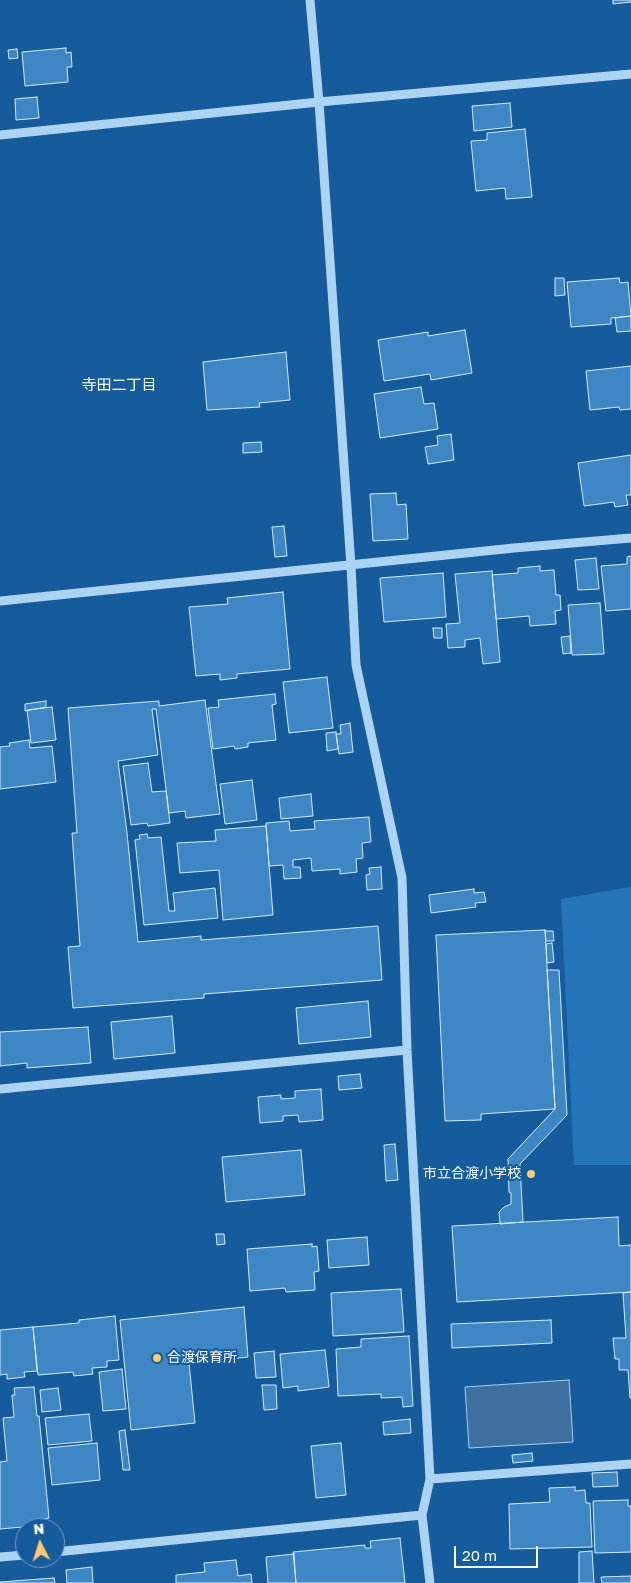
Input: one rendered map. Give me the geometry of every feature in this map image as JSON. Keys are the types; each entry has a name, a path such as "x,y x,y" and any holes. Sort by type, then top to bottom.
{"street":[{"path":"310,0 319,102 351,566 356,665 402,878 406,1050 430,1479 422,1516 430,1583"},
{"path":"0,135 319,102 631,74"},
{"path":"0,601 514,548 631,538"},
{"path":"0,1089 406,1050"},
{"path":"430,1479 631,1464"},
{"path":"65,1551 422,1516"},
{"path":"0,1557 15,1556"}],"shaded area":[{"path":"631,887 631,1165 574,1165 561,899"},
{"path":"569,1380 573,1442 469,1448 465,1387"}],"building":[{"path":"613,0 631,0 631,2 613,4"},
{"path":"66,48 66,53 71,52 72,67 67,67 68,82 25,86 22,52"},
{"path":"17,49 18,58 9,59 8,50"},
{"path":"37,97 39,118 16,120 15,99"},
{"path":"510,103 512,127 474,131 472,106"},
{"path":"525,129 532,197 506,199 505,188 476,191 471,141 487,140 487,133"},
{"path":"555,278 564,278 565,295 555,296"},
{"path":"619,278 620,283 628,282 631,316 611,318 611,324 571,327 567,282"},
{"path":"631,316 631,331 617,332 615,318"},
{"path":"465,330 472,373 431,380 430,374 384,381 378,340 428,332 428,336"},
{"path":"286,352 290,400 259,403 260,407 207,410 203,362"},
{"path":"631,366 631,409 620,410 619,407 590,410 586,371"},
{"path":"421,387 424,404 434,403 438,429 380,438 374,394"},
{"path":"451,434 454,460 428,464 425,447 438,445 437,436"},
{"path":"261,442 262,452 243,453 243,443"},
{"path":"631,455 631,495 626,495 628,505 615,507 614,502 584,506 578,463"},
{"path":"396,493 397,505 406,504 408,539 373,541 370,494"},
{"path":"284,526 287,556 275,557 272,527"},
{"path":"631,556 631,609 606,611 601,566 627,564 627,557"},
{"path":"596,558 599,589 578,590 575,560"},
{"path":"540,566 540,571 554,570 556,595 560,595 561,610 555,611 556,624 530,626 529,616 496,619 492,575 518,573 518,568"},
{"path":"492,571 500,662 483,664 480,638 465,640 465,647 448,648 446,624 460,623 455,574"},
{"path":"443,573 446,617 384,622 380,578"},
{"path":"283,592 290,669 237,674 237,678 220,680 220,674 196,676 189,607 228,604 227,598"},
{"path":"600,603 604,654 572,655 568,605"},
{"path":"433,628 442,628 442,638 434,638"},
{"path":"570,636 571,653 563,654 561,637"},
{"path":"327,677 333,728 289,733 283,682"},
{"path":"275,694 276,704 272,705 276,740 248,743 248,747 235,749 234,746 213,749 208,708 219,707 218,700"},
{"path":"205,700 220,814 186,818 185,811 169,813 156,709 152,709 158,755 118,761 138,942 201,936 201,940 378,926 382,980 204,994 204,998 73,1008 68,947 80,946 72,833 77,833 68,708 159,701 159,706"},
{"path":"46,701 46,707 25,711 25,704"},
{"path":"52,707 56,740 31,743 27,710"},
{"path":"350,723 353,752 339,754 336,734 341,734 340,725"},
{"path":"336,732 338,749 327,751 326,733"},
{"path":"29,740 30,748 52,746 56,782 0,789 0,747 10,746 9,743"},
{"path":"148,763 152,792 166,791 170,823 148,826 147,823 131,825 123,766"},
{"path":"252,780 257,820 225,824 220,784"},
{"path":"311,794 313,816 281,819 279,798"},
{"path":"369,817 371,842 362,843 363,858 356,859 357,872 340,874 340,869 312,871 311,858 293,860 293,867 300,867 301,878 284,879 283,865 269,866 266,823 289,821 290,831 315,829 314,821"},
{"path":"266,826 273,915 223,920 219,870 180,873 177,843 216,841 215,830"},
{"path":"147,834 148,838 161,837 169,911 175,911 173,893 215,888 218,918 144,925 135,840 140,839 139,835"},
{"path":"381,867 382,889 367,890 366,875 370,874 369,868"},
{"path":"474,889 474,893 484,892 486,902 475,903 476,907 431,913 429,895"},
{"path":"545,930 555,1109 481,1114 481,1120 445,1121 436,935"},
{"path":"545,931 553,931 554,941 546,941"},
{"path":"552,943 554,962 547,963 546,944"},
{"path":"547,970 559,970 567,1115 520,1164 523,1222 500,1224 499,1212 511,1204 508,1159 555,1109"},
{"path":"368,1001 371,1037 299,1044 296,1008"},
{"path":"172,1016 175,1053 114,1059 111,1022"},
{"path":"88,1027 91,1063 27,1068 27,1063 0,1066 0,1032"},
{"path":"360,1074 362,1088 339,1090 338,1076"},
{"path":"321,1089 323,1120 299,1122 298,1115 283,1116 283,1121 260,1123 258,1097 281,1095 281,1099 295,1098 295,1091"},
{"path":"395,1144 398,1180 386,1181 384,1145"},
{"path":"301,1150 305,1195 226,1202 222,1157"},
{"path":"618,1217 619,1246 631,1245 631,1292 457,1302 452,1226"},
{"path":"216,1234 224,1234 225,1244 217,1245"},
{"path":"367,1237 369,1265 329,1268 327,1240"},
{"path":"312,1244 312,1247 317,1246 319,1271 314,1272 315,1290 286,1292 285,1288 250,1291 247,1249"},
{"path":"401,1289 404,1332 333,1336 331,1293"},
{"path":"631,1292 630,1398 628,1370 619,1370 619,1359 615,1359 613,1338 626,1338 623,1293"},
{"path":"244,1307 248,1357 189,1363 195,1423 131,1430 120,1320"},
{"path":"115,1316 119,1360 107,1361 107,1367 92,1368 93,1374 74,1376 73,1372 38,1375 33,1327 79,1323 79,1320"},
{"path":"551,1320 552,1343 452,1348 451,1324"},
{"path":"33,1327 37,1371 24,1372 25,1377 7,1379 7,1374 0,1375 0,1330"},
{"path":"409,1336 413,1406 403,1407 402,1397 381,1398 381,1394 338,1396 336,1349 361,1347 361,1339"},
{"path":"325,1350 329,1387 298,1391 298,1386 283,1388 280,1354"},
{"path":"274,1351 276,1377 256,1378 254,1353"},
{"path":"122,1369 126,1409 103,1411 99,1372"},
{"path":"262,1385 276,1385 277,1409 264,1410"},
{"path":"34,1387 37,1416 39,1416 49,1518 15,1518 15,1528 0,1529 0,1462 7,1461 3,1418 14,1417 12,1395 15,1395 14,1388"},
{"path":"58,1388 61,1410 42,1412 40,1390"},
{"path":"89,1414 92,1441 48,1445 45,1418"},
{"path":"410,1419 411,1433 384,1435 383,1422"},
{"path":"125,1430 130,1470 123,1470 119,1431"},
{"path":"97,1443 100,1480 52,1485 48,1448"},
{"path":"341,1443 346,1495 316,1498 311,1446"},
{"path":"532,1453 533,1461 513,1463 512,1455"},
{"path":"617,1472 618,1486 593,1487 592,1473"},
{"path":"575,1487 575,1491 585,1490 586,1503 590,1503 592,1547 510,1549 509,1504 550,1502 549,1488"},
{"path":"628,1500 628,1506 631,1506 631,1552 595,1553 593,1501"},
{"path":"400,1538 405,1583 296,1583 293,1552 365,1545 365,1548 371,1548 370,1541"},
{"path":"592,1551 594,1583 579,1583 579,1552"},
{"path":"294,1554 296,1583 268,1583 266,1557"},
{"path":"236,1560 238,1576 251,1574 252,1583 176,1583 176,1575 205,1572 204,1563"},
{"path":"92,1567 93,1583 67,1583 66,1570"},
{"path":"631,1576 631,1583 602,1583 601,1577"},
{"path":"54,1578 55,1583 0,1583 0,1582"}],"place":[{"name":"市立合渡小学校","path":"531,1174"},
{"name":"合渡保育所","path":"157,1358"}],"district":[{"name":"寺田二丁目","path":"119,385"}]}
